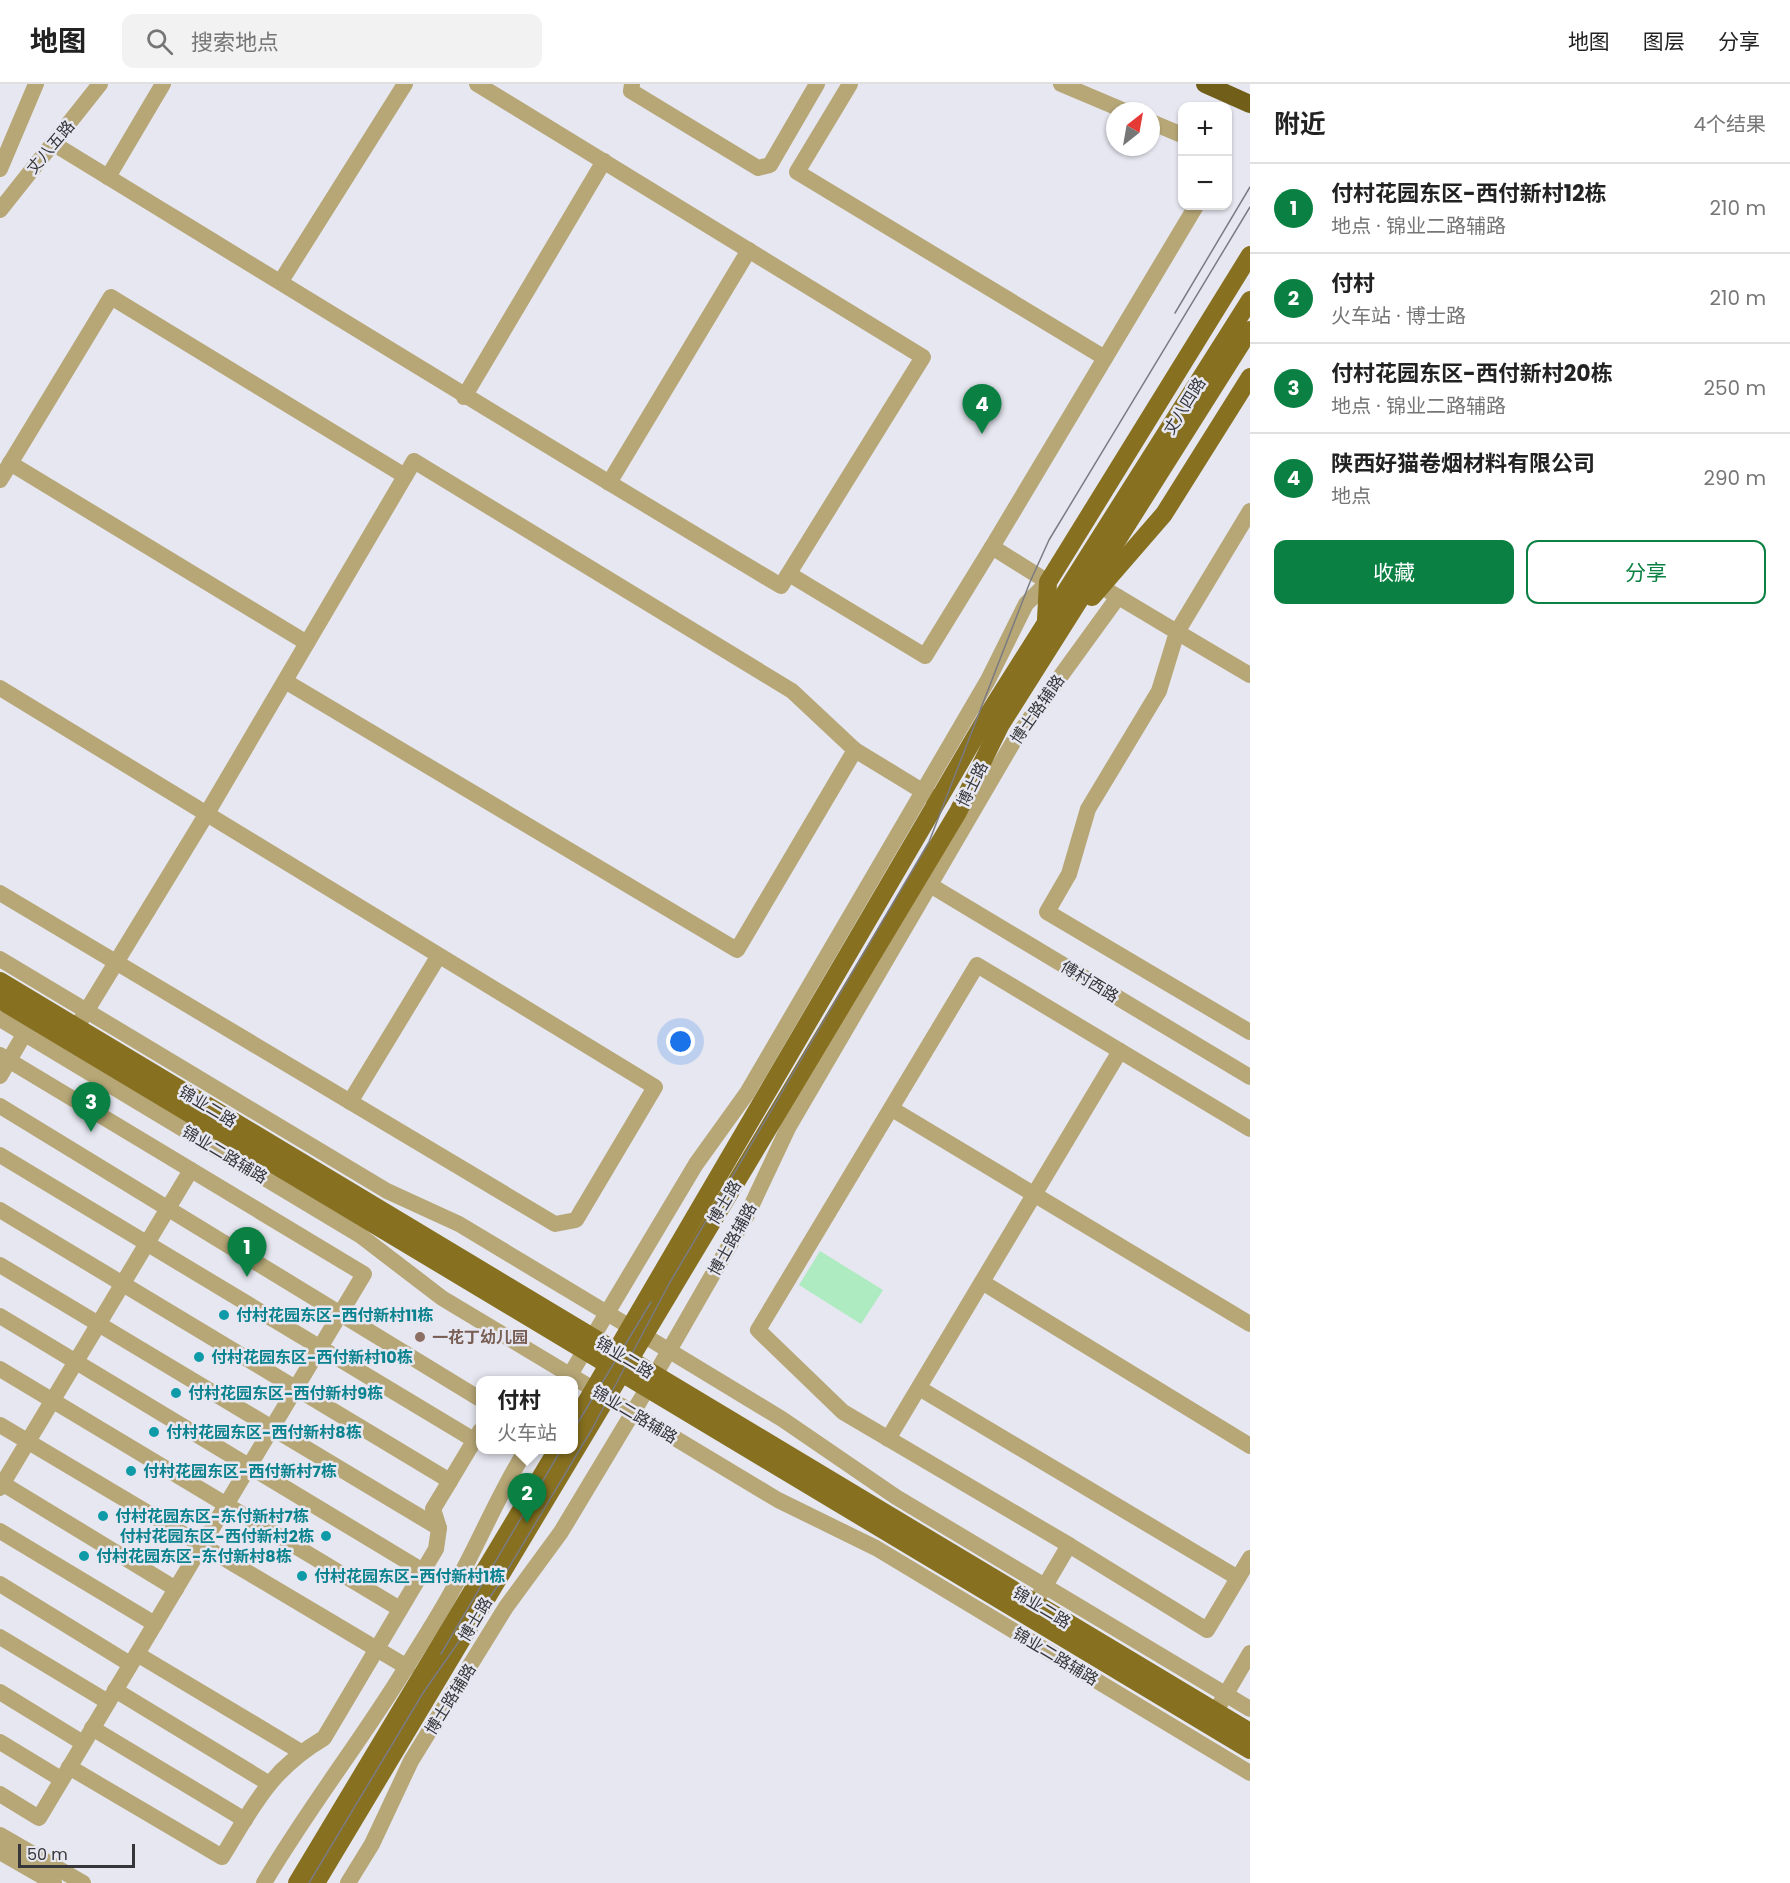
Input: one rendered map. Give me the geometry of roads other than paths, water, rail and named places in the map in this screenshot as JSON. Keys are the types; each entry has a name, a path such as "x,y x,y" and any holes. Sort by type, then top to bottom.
{"highway":[{"path":"1205,84 1250,104"}],"main road":[{"path":"1046,620 1048,582 1250,255"},
{"name":"丈八四路","path":"1124,516 1250,300"},
{"name":"丈八四路","path":"1124,516 1250,330"},
{"path":"1065,624 1102,587 1164,514 1250,377"},
{"name":"博士路","path":"638,1331 931,796 1046,620 1124,516"},
{"name":"博士路","path":"578,1433 638,1331 958,812 1000,726 1065,624 1124,516"},
{"name":"锦业二路","path":"0,981 72,1034 1211,1718 1250,1750"},
{"name":"锦业二路","path":"0,1000 28,1027 72,1034"},
{"name":"博士路","path":"578,1418 601,1393"},
{"name":"博士路","path":"297,1883 554,1454"},
{"name":"博士路","path":"316,1883 566,1454"},
{"name":"锦业二路","path":"1211,1718 1250,1732"}],"street":[{"name":"丈八五路","path":"0,169 36,84"},
{"name":"丈八五路","path":"0,210 100,84"},
{"path":"108,177 163,84"},
{"path":"281,281 405,84"},
{"path":"54,144 281,281 464,397 781,586 923,357 477,84"},
{"path":"632,84 631,91 758,168 770,165 817,84"},
{"path":"850,84 797,172 1105,358"},
{"path":"1061,84 1106,103"},
{"path":"1160,126 1178,133"},
{"path":"464,397 604,161"},
{"path":"789,574 925,656 1194,210"},
{"path":"609,483 749,250"},
{"path":"0,480 111,297 405,476"},
{"path":"72,1034 206,815 414,461 792,691 855,750 931,796"},
{"path":"10,463 307,643"},
{"path":"1250,511 1177,632 1159,691 1088,809 1069,874 1047,912 1250,1032"},
{"path":"570,1376 696,1164 747,1093 931,796 1026,604 1048,582 992,547"},
{"path":"1102,587 1250,675"},
{"name":"博士路辅路","path":"348,1883 372,1844 411,1761 506,1607 561,1532 633,1412 747,1213 788,1128 1015,740 1118,597"},
{"path":"285,681 737,950 855,750"},
{"path":"0,688 438,957 655,1087 576,1220 555,1224 0,893"},
{"name":"傅村西路","path":"930,885 1250,1077"},
{"path":"350,1102 438,957"},
{"path":"0,959 387,1191 459,1224 638,1331 782,1419 896,1497 1250,1709"},
{"path":"1250,1129 977,965 758,1330 843,1412 1070,1545 1207,1629 1250,1558"},
{"name":"锦业二路辅路","path":"0,1019 28,1027 361,1236 442,1298 566,1376"},
{"path":"0,1076 4,1058 28,1027"},
{"path":"888,1439 1120,1051"},
{"path":"0,1794 39,1818 364,1274 4,1058"},
{"path":"0,1106 342,1312 476,1396"},
{"path":"892,1109 1250,1324"},
{"path":"0,1155 320,1348 476,1434"},
{"path":"176,1589 1,1484 191,1170"},
{"path":"0,1210 450,1481"},
{"path":"0,1265 439,1528"},
{"path":"982,1282 1250,1446"},
{"path":"0,1316 423,1571"},
{"path":"0,1369 400,1609"},
{"name":"锦业二路辅路","path":"578,1382 601,1393 778,1500 876,1548 1250,1773"},
{"path":"919,1389 1238,1578"},
{"path":"0,1425 407,1667"},
{"path":"0,1742 65,1773 222,1857 268,1783 301,1752 324,1738 436,1549 439,1528 433,1509 476,1437"},
{"path":"264,1883 299,1824 378,1713 407,1667 452,1592 523,1454"},
{"path":"0,1531 155,1624"},
{"path":"1031,1610 1070,1545"},
{"path":"0,1584 301,1752"},
{"path":"0,1637 268,1783"},
{"path":"1211,1718 1250,1653"},
{"path":"0,1692 83,1743"},
{"path":"92,1728 245,1820"},
{"path":"0,1835 78,1880 95,1883"},
{"path":"0,1852 54,1883"}],"tram line":[{"path":"1175,313 1250,187"},
{"path":"578,1452 669,1284 929,842 1030,582 1049,540 1250,207"},
{"path":"578,1422 651,1302"},
{"path":"441,1654 559,1454"},
{"path":"309,1883 423,1693 499,1584 577,1454"}],"place":[{"name":"陕西好猫卷烟材料有限公司","path":"982,434"},
{"name":"付村花园东区-西付新村20栋","path":"91,1132"},
{"name":"付村花园东区-西付新村12栋","path":"247,1277"},
{"name":"付村花园东区-西付新村11栋","path":"224,1315"},
{"name":"一花丁幼儿园","path":"420,1337"},
{"name":"付村花园东区-西付新村10栋","path":"199,1357"},
{"name":"付村花园东区-西付新村9栋","path":"176,1393"},
{"name":"付村花园东区-西付新村8栋","path":"154,1432"},
{"name":"付村花园东区-西付新村7栋","path":"131,1471"},
{"name":"付村花园东区-东付新村7栋","path":"103,1516"},
{"name":"付村","path":"527,1523"},
{"name":"付村花园东区-西付新村2栋","path":"326,1536"},
{"name":"付村花园东区-东付新村8栋","path":"84,1556"},
{"name":"付村花园东区-西付新村1栋","path":"302,1576"}]}
